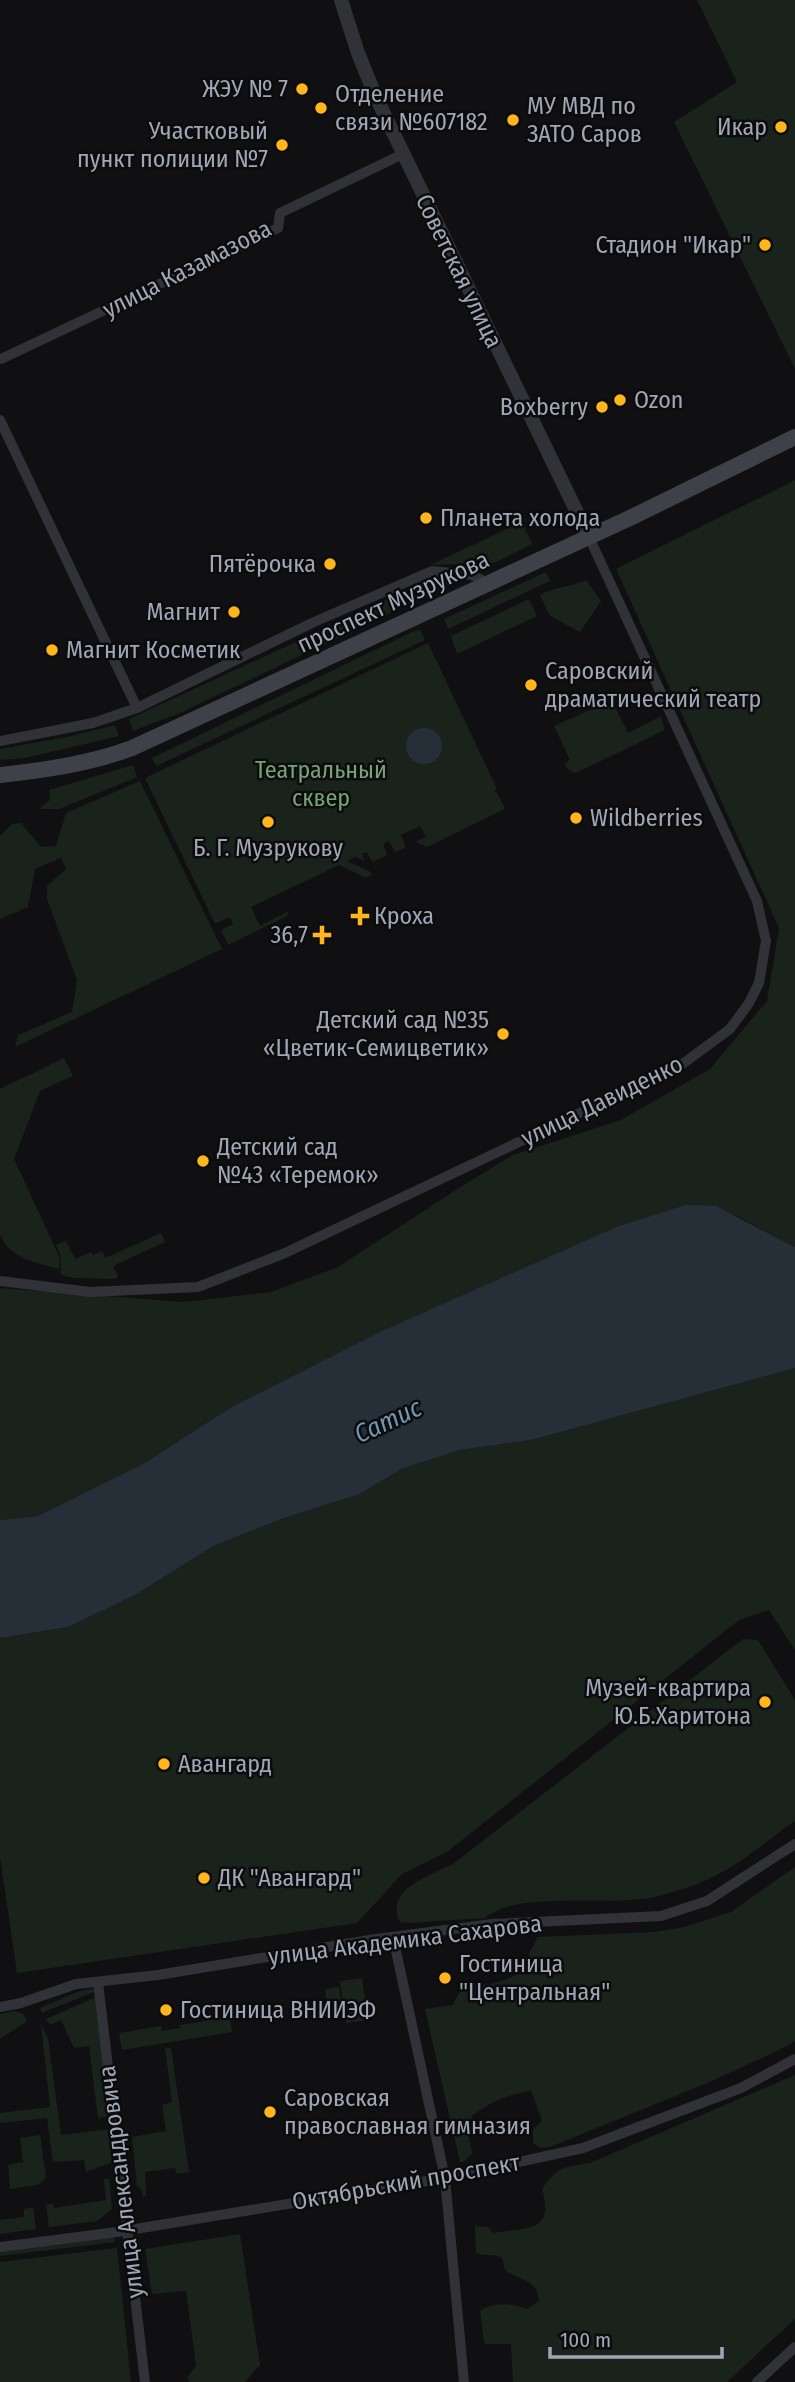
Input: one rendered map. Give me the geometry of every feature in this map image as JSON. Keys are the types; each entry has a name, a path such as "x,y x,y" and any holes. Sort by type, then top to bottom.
{"main road":[{"name":"проспект Музрукова","path":"0,775 66,767 109,757 132,748 589,537 795,437"}],"street":[{"name":"Советская улица","path":"341,0 366,75 402,155 589,537"},
{"name":"улица Казамазова","path":"0,358 278,228 280,213 402,155"},
{"path":"0,420 137,708"},
{"name":"улица Давиденко","path":"0,1281 90,1292 198,1287 285,1253 674,1068 730,1029 759,984 766,942 757,901 589,537"},
{"path":"0,741 93,723 137,708 314,622 432,571 472,575 488,583"},
{"name":"улица Академика Сахарова","path":"0,2007 21,2003 76,1984 158,1975 447,1929 492,1924 661,1916 707,1901 795,1844"},
{"path":"393,1937 445,2178 464,2382"},
{"name":"улица Александровича","path":"98,1982 145,2382"},
{"name":"Октябрьский проспект","path":"0,2247 126,2231 445,2178 583,2148 741,2088 795,2059"},
{"path":"757,2382 795,2347"}],"green space":[{"name":"Стадион \"Икар\"","path":"697,0 795,0 795,369 674,122 737,82"},
{"path":"795,480 795,1247 737,1216 685,1205 616,1227 384,1330 233,1406 143,1464 38,1516 0,1520 0,1288 184,1302 271,1292 338,1267 513,1155 621,1120 710,1069 767,1001 779,928 616,569"},
{"path":"522,522 532,544 494,563 430,565"},
{"path":"546,572 550,581 448,629 444,619"},
{"path":"434,578 457,581 180,713 133,731 129,719"},
{"path":"586,580 601,601 580,632 550,616 540,595"},
{"path":"529,599 537,616 457,654 451,636"},
{"path":"420,630 425,640 156,766 152,758 414,631"},
{"name":"Театральный сквер","path":"428,643 497,789 494,791 505,809 427,847 415,842 426,837 420,826 401,835 406,847 395,852 389,841 383,844 387,855 372,862 367,852 362,854 365,861 355,857 347,861 371,872 372,875 366,878 339,865 251,907 260,926 289,911 287,916 228,945 221,930 233,924 230,917 215,924 145,778"},
{"path":"610,701 628,733 661,716 665,730 576,773 570,771 564,764 570,760 554,726"},
{"path":"115,725 119,736 25,758 0,760 0,749"},
{"path":"133,765 137,777 59,809 39,809 50,800 49,790"},
{"path":"140,781 222,949 15,1047 18,1035 72,1012 77,980 47,899 47,886 66,869 61,858 35,869 28,907 0,919 0,836 12,824 21,823 41,847 56,846 66,813"},
{"path":"64,1058 73,1076 40,1091 14,1159 60,1258 59,1269 17,1254 0,1235 0,1089"},
{"path":"161,1233 165,1242 113,1266 118,1276 115,1279 61,1275 61,1257 56,1245 66,1241 75,1259 91,1252 93,1255 102,1251 105,1258"},
{"path":"795,1368 795,1650 769,1610 739,1620 447,1852 402,1874 357,1923 17,1973 0,1857 0,1638 68,1627 135,1595 215,1545 284,1518 360,1494 401,1469 460,1450 531,1440"},
{"path":"743,1639 758,1640 795,1700 795,1821 725,1870 695,1885 659,1896 617,1900 542,1901 500,1909 485,1918 400,1922 398,1901 412,1885 453,1864"},
{"path":"795,1867 795,2041 705,2084 550,2147 540,2148 533,2143 533,2130 542,2120 531,2091 507,2097 472,2116 468,2131 472,2154 460,2162 425,2009 453,2005 461,1989 495,1983 518,1973 527,1967 530,1952 538,1937 654,1932 684,1927 731,1912"},
{"path":"362,1978 368,2020 346,2023 340,1981"},
{"path":"339,1987 343,2017 329,2019 325,1989"},
{"path":"96,1988 96,1991 42,2013 40,2008 77,1992"},
{"path":"96,1997 111,2116 98,2118 89,2046 74,2048 61,2020 50,2025 46,2019"},
{"path":"15,2011 23,2014 27,2021 0,2039 0,2014"},
{"path":"230,2017 232,2032 122,2050 119,2033 161,2026 162,2031 180,2028 180,2025"},
{"path":"41,2023 48,2039 61,2135 111,2129 115,2161 86,2172 84,2160 53,2162 47,2118 0,2123 0,2113 50,2107"},
{"path":"165,2048 171,2048 189,2172 177,2174 175,2168 145,2172 146,2196 143,2196 137,2186 132,2137 166,2131 162,2105 172,2102"},
{"path":"795,2075 795,2319 727,2382 513,2382 511,2344 484,2342 480,2311 503,2304 527,2309 539,2301 538,2294 527,2281 505,2270 502,2258 476,2253 475,2226 488,2227 493,2233 535,2226 545,2214 542,2189 562,2169 590,2163"},
{"path":"40,2135 46,2178 38,2185 10,2189 8,2165 23,2162 20,2138"},
{"path":"104,2179 109,2179 112,2209 97,2221 49,2227 46,2205 53,2203 54,2208 106,2200"},
{"path":"33,2207 36,2229 0,2234 0,2220 24,2217 24,2209"},
{"path":"240,2234 260,2365 245,2382 190,2382 187,2378 196,2365 186,2291 152,2294 145,2249"},
{"path":"114,2237 115,2242 0,2256 0,2250"},
{"path":"117,2248 131,2382 0,2382 0,2262"}],"water":[{"path":"424,728 437,733 442,746 437,759 424,764 411,759 406,746 411,733"},
{"name":"Сатис","path":"685,1205 716,1206 795,1247 795,1368 531,1440 460,1450 401,1469 360,1494 284,1518 215,1545 135,1595 68,1627 0,1638 0,1520 38,1516 143,1464 233,1406 384,1330 616,1227"}],"place":[{"name":"ЖЭУ № 7","path":"302,89"},
{"name":"Отделение связи №607182","path":"321,108"},
{"name":"МУ МВД по ЗАТО Саров","path":"513,120"},
{"name":"Икар","path":"781,127"},
{"name":"Участковый пункт полиции №7","path":"282,145"},
{"name":"Стадион \"Икар\"","path":"765,245"},
{"name":"Ozon","path":"620,400"},
{"name":"Boxberry","path":"602,407"},
{"name":"Планета холода","path":"426,518"},
{"name":"Пятёрочка","path":"330,564"},
{"name":"Магнит","path":"234,612"},
{"name":"Магнит Косметик","path":"52,650"},
{"name":"Саровский драматический театр","path":"531,685"},
{"name":"Wildberries","path":"576,818"},
{"name":"Б. Г. Музрукову","path":"268,822"},
{"name":"Кроха","path":"360,916"},
{"name":"36,7","path":"322,935"},
{"name":"Детский сад №35 «Цветик-Семицветик»","path":"503,1034"},
{"name":"Детский сад №43 «Теремок»","path":"203,1161"},
{"name":"Музей-квартира Ю.Б.Харитона","path":"765,1702"},
{"name":"Авангард","path":"164,1764"},
{"name":"ДК \"Авангард\"","path":"204,1878"},
{"name":"Гостиница \"Центральная\"","path":"445,1978"},
{"name":"Гостиница ВНИИЭФ","path":"166,2010"},
{"name":"Саровская православная гимназия","path":"270,2112"}]}
